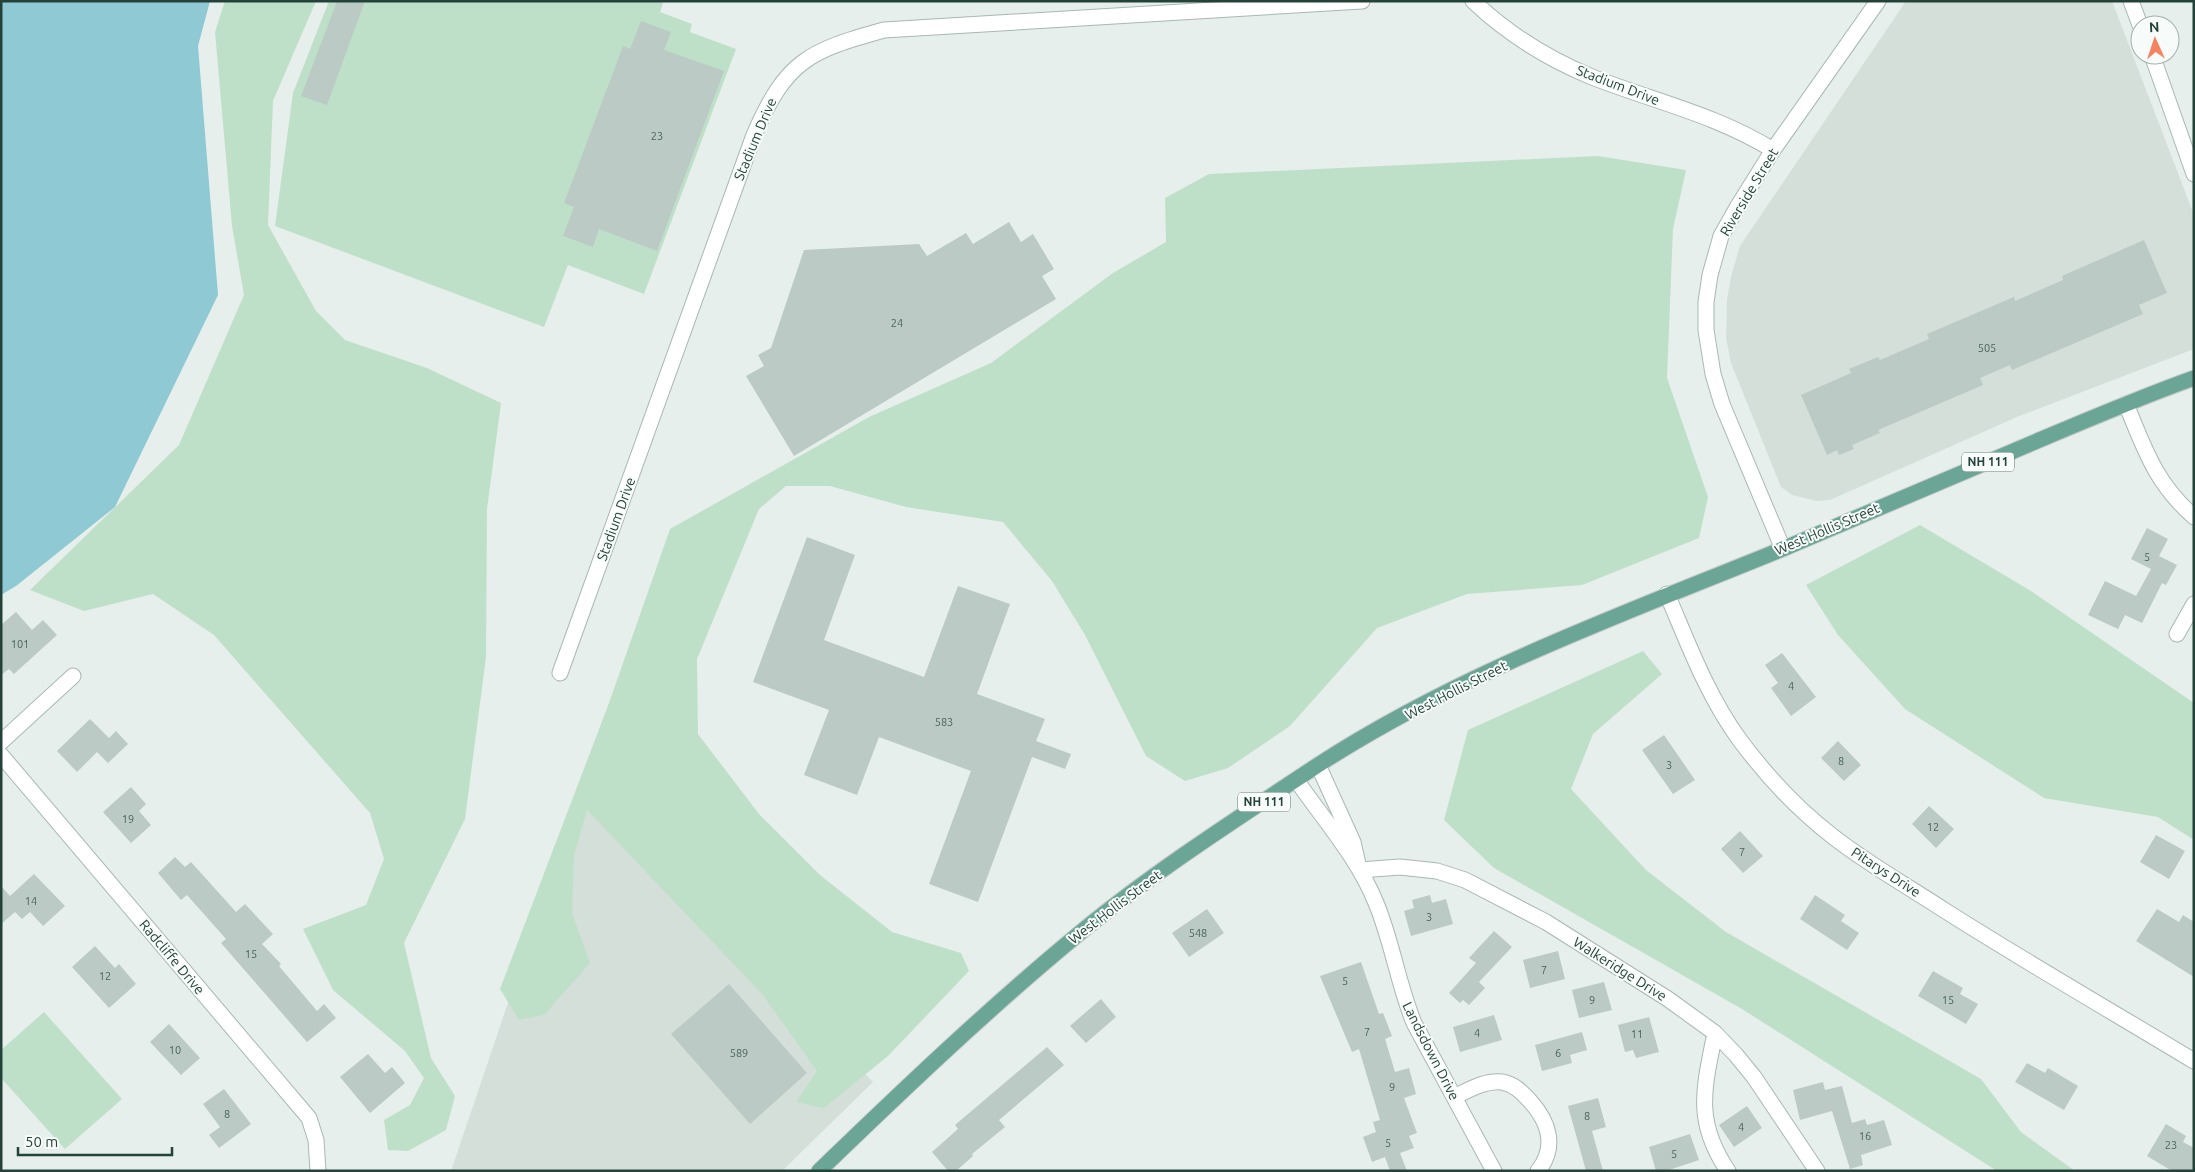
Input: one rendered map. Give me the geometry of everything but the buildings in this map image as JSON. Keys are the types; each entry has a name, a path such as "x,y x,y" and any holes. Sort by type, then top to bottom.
{"main road":[{"name":"West Hollis Street","path":"819,1171 1014,988 1084,929 1197,846 1318,765 1436,698 1524,656 1667,594 1783,548 2126,404 2194,378"}],"street":[{"name":"Stadium Drive","path":"560,673 754,136 767,104 779,86 798,65 814,54 884,30 1362,1"},
{"name":"Stadium Drive","path":"1473,1 1524,42 1554,59 1599,80 1724,123 1773,150"},
{"name":"Riverside Street","path":"1783,548 1722,404 1709,359 1706,330 1708,289 1716,250 1728,223 1773,150 1878,1"},
{"path":"2131,1 2136,15"},
{"path":"2156,65 2194,174"},
{"path":"2126,404 2148,458 2162,482 2175,500 2194,517"},
{"name":"Pitarys Drive","path":"1667,594 1718,708 1740,740 1796,804 1831,835 1878,867 1970,926 2194,1061"},
{"path":"2177,634 2194,604"},
{"path":"1,742 73,676"},
{"name":"Radcliffe Drive","path":"1,755 309,1118 316,1140 318,1171"},
{"name":"Landsdown Drive","path":"1318,765 1353,842 1360,870"},
{"name":"Landsdown Drive","path":"1296,781 1360,870 1376,903 1408,1008 1432,1059 1494,1171"},
{"name":"Walkeridge Drive","path":"1360,870 1400,868 1437,871 1465,880 1546,922 1668,999 1715,1033 1754,1077 1817,1171"},
{"path":"1715,1033 1706,1077 1705,1121 1714,1148 1728,1171"},
{"path":"1454,1097 1492,1082 1509,1084 1522,1092 1539,1111 1548,1128 1550,1145 1548,1154 1538,1171"}],"shaded area":[{"path":"1906,1 2112,1 2130,48 2130,65 2137,65 2194,215 2194,349 2017,417 1830,500 1817,501 1792,495 1781,487 1731,363 1726,338 1727,299 1740,246"},
{"path":"586,773 873,1082 782,1171 451,1171"}],"green space":[{"path":"225,1 316,1 273,101 268,225 316,311 345,340 427,368 501,403 487,509 486,657 465,819 404,943 431,1058 455,1096 446,1130 408,1151 388,1150 384,1120 410,1105 424,1078 405,1051 333,990 303,929 366,905 384,859 370,813 214,635 153,594 84,611 30,590 179,445 244,295 232,226 215,32"},
{"path":"329,1 660,1 663,3 660,12 692,24 690,32 736,49 644,294 568,265 544,327 275,226 293,93"},
{"path":"1598,156 1686,170 1673,229 1667,378 1708,497 1699,538 1582,585 1467,594 1377,628 1290,726 1228,768 1185,781 1146,756 1085,635 1052,581 1003,522 906,507 830,486 786,486 759,509 697,659 698,734 759,814 820,875 892,932 961,953 969,971 888,1056 824,1108 796,1102 817,1071 762,994 587,810 574,856 572,913 590,963 544,1015 519,1020 500,989 609,703 670,529 869,417 991,363 1113,273 1166,242 1165,198 1209,174"},
{"path":"1920,525 2031,591 2194,703 2194,840 2158,817 2044,798 1905,709 1838,635 1806,585"},
{"path":"1643,651 1662,674 1593,734 1571,789 1646,870 1726,932 1981,1079 2021,1132 2075,1171 1997,1171 1742,1009 1494,868 1444,820 1468,730"},
{"path":"44,1012 122,1099 65,1149 1,1078 1,1050"}],"water":[{"path":"1,1 210,1 198,46 218,295 115,507 16,586 1,595"}]}
